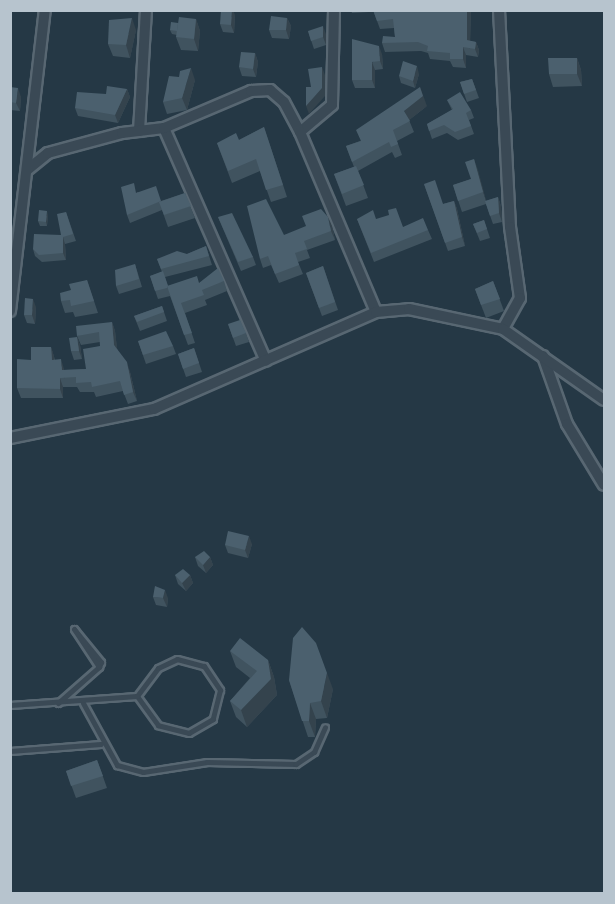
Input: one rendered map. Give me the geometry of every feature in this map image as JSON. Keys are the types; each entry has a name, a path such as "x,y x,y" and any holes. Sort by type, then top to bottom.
{"street":[{"path":"10,311 45,10"},
{"path":"139,131 146,10"},
{"path":"300,132 332,105 334,10"},
{"path":"499,10 510,227 520,298 518,310 503,329"},
{"path":"27,170 48,153 139,131 164,128 241,95 270,90 284,102 300,132 376,312"},
{"path":"164,128 266,361"},
{"path":"10,438 154,409 376,312 409,309 503,329 604,400"},
{"path":"543,356 567,423 604,485"}],"lane":[{"path":"57,704 99,667 101,662 74,629 71,632 99,667"},
{"path":"10,705 84,703 137,696 158,668 185,659 210,670 220,698 209,723 181,734 158,725 137,696"},
{"path":"84,703 101,744 117,765 143,772 207,762 285,766 310,758 325,726"},
{"path":"10,751 101,744"}],"building":[{"path":"221,10 232,10 231,25 220,24"},
{"path":"373,10 467,10 467,40 476,42 475,49 463,47 463,59 450,59 450,53 427,51 428,46 418,42 382,43 383,36 395,37 393,19 377,21"},
{"path":"271,16 287,18 286,30 269,30"},
{"path":"179,17 196,19 194,39 176,37"},
{"path":"132,18 126,45 108,44 109,20"},
{"path":"171,22 178,23 177,31 170,30"},
{"path":"323,26 323,37 311,41 308,31"},
{"path":"352,39 379,46 380,61 372,62 372,80 352,80"},
{"path":"241,52 255,53 253,69 239,67"},
{"path":"548,58 577,58 577,74 549,74"},
{"path":"403,61 417,66 413,81 399,76"},
{"path":"322,67 322,88 306,106 306,87 311,87 308,69"},
{"path":"191,68 182,98 163,102 169,76 179,77 180,71"},
{"path":"472,79 476,90 464,94 460,82"},
{"path":"107,86 127,89 115,115 75,108 77,92 106,94"},
{"path":"10,87 18,88 16,103 10,102"},
{"path":"420,87 423,96 404,111 410,121 393,130 398,144 391,147 389,142 352,162 346,146 361,141 356,130"},
{"path":"460,92 471,110 466,113 471,126 455,132 444,125 429,131 427,124 453,109 447,100"},
{"path":"264,127 283,185 266,190 256,159 228,171 217,143 236,133 239,140"},
{"path":"474,159 483,192 458,201 453,185 471,179 465,162"},
{"path":"356,166 364,185 342,194 334,174"},
{"path":"435,180 443,204 454,201 462,237 445,243 424,184"},
{"path":"134,183 136,193 156,186 161,201 127,215 121,187"},
{"path":"185,193 191,206 164,215 159,202"},
{"path":"498,197 499,213 490,216 485,201"},
{"path":"266,199 284,235 306,226 302,216 321,209 328,217 331,231 304,241 307,249 295,253 299,265 275,274 268,256 260,259 247,206"},
{"path":"396,208 403,227 423,218 428,230 371,253 357,219 373,210 376,219 389,215 388,210"},
{"path":"39,210 47,211 46,222 38,221"},
{"path":"66,212 73,234 63,237 63,253 39,255 33,249 34,234 61,235 57,214"},
{"path":"232,213 253,257 238,262 218,217"},
{"path":"484,220 487,229 477,233 473,224"},
{"path":"206,246 209,256 161,269 157,259 177,251 187,254"},
{"path":"135,264 139,279 116,286 115,270"},
{"path":"323,266 335,302 319,308 306,273"},
{"path":"218,268 224,281 202,290 204,295 181,303 192,333 184,335 167,286 197,276 199,283"},
{"path":"163,271 168,286 155,291 150,276"},
{"path":"87,280 94,301 71,306 70,300 61,301 60,293 71,290 69,284"},
{"path":"493,281 500,299 481,305 475,289"},
{"path":"25,298 33,299 32,315 24,315"},
{"path":"162,306 164,312 137,322 134,316"},
{"path":"240,320 246,333 233,338 228,324"},
{"path":"112,322 114,345 127,362 133,392 124,395 120,381 92,387 91,382 76,383 76,377 60,378 60,389 17,388 17,359 31,360 31,347 51,347 52,360 61,359 62,370 86,369 83,349 100,346 99,332 77,336 76,326"},
{"path":"166,331 173,346 143,355 138,341"},
{"path":"77,337 79,351 71,351 69,338"},
{"path":"194,348 199,363 183,369 178,354"},
{"path":"228,531 249,536 245,550 225,545"},
{"path":"204,551 210,557 203,565 195,557"},
{"path":"183,569 190,575 182,583 175,575"},
{"path":"155,586 165,590 163,598 153,597"},
{"path":"302,627 316,643 327,673 321,701 310,703 309,721 302,721 289,680 293,638"},
{"path":"240,638 268,660 271,679 241,710 230,701 257,671 230,651"},
{"path":"97,760 103,776 71,786 66,771"}]}
